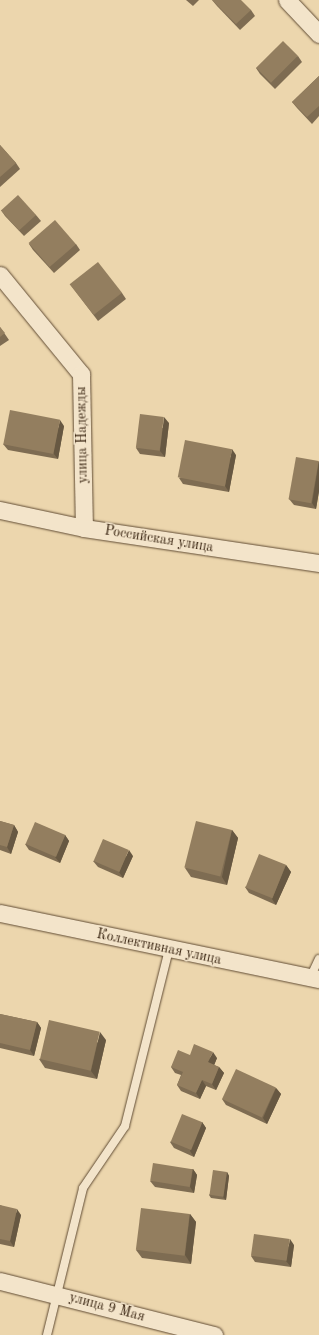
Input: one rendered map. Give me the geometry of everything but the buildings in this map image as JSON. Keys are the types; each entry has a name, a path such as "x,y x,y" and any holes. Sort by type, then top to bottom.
{"street":[{"path":"287,0 319,34"},
{"name":"улица Надежды","path":"0,275 81,374 84,528"},
{"name":"Российская улица","path":"0,510 84,528 319,564"},
{"name":"Коллективная улица","path":"0,914 315,978"},
{"name":"улица 9 Мая","path":"0,1281 214,1335"}],"lane":[{"path":"47,1335 83,1188 125,1126 169,949"},
{"path":"315,978 319,959"}]}
